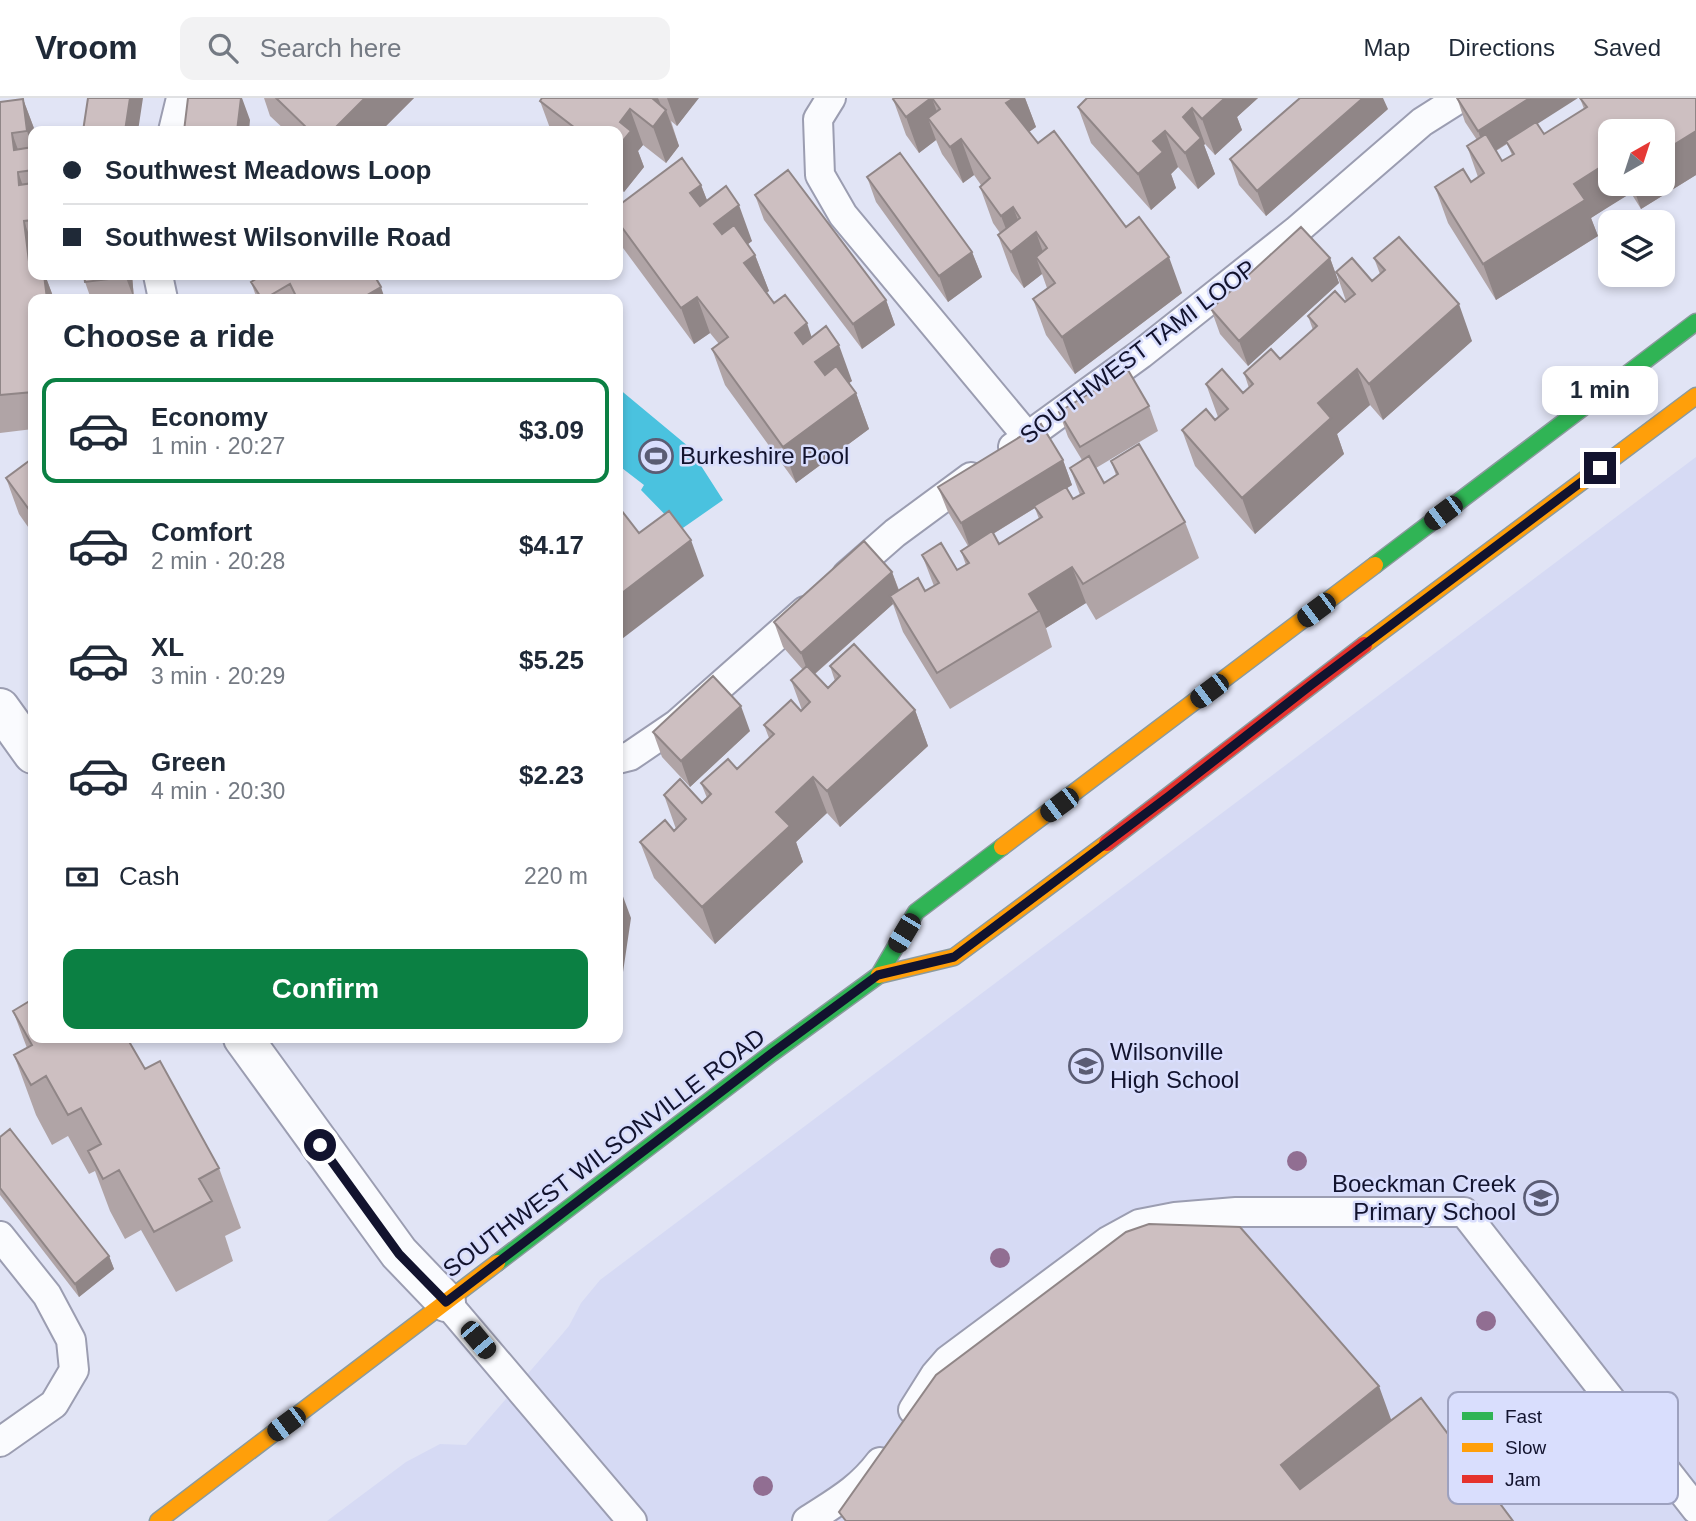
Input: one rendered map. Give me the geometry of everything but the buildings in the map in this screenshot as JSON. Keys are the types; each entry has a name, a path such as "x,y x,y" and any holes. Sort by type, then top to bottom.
{"main road":[{"name":"SOUTHWEST WILSONVILLE ROAD","path":"158,1521 878,975 916,912 1696,322"},
{"name":"SOUTHWEST WILSONVILLE ROAD","path":"878,975 954,957 1696,396"}],"street":[{"path":"0,708 28,747"},
{"path":"247,1043 399,1254 446,1302"}],"lane":[{"path":"174,126 181,98"},
{"path":"831,98 818,119 820,175 844,215 1027,436"},
{"name":"SOUTHWEST TAMI LOOP","path":"623,758 630,756 677,724 895,533 1141,354 1296,231 1422,122 1460,98"},
{"path":"807,1521 858,1488 870,1475 935,1375 948,1360 1108,1241 1139,1224 1175,1217 1236,1212 1464,1212 1605,1392"},
{"path":"0,1236 47,1295 71,1340 74,1370 54,1404 0,1442"},
{"path":"446,1302 632,1521"},
{"path":"1678,1486 1696,1509"}],"shaded area":[{"path":"1696,457 1696,1521 327,1521 406,1462 440,1444 466,1445 569,1326 581,1303 600,1280"}],"water":[{"name":"Burkeshire Pool","path":"623,392 689,447 723,500 680,530 641,490 644,485 623,469"}],"traffic: fast":[{"path":"1375,565 1696,322"},
{"path":"497,1263 772,1053 879,975 916,912 1002,847"}],"traffic: slow":[{"path":"1364,645 1696,396"},
{"path":"1002,847 1375,565"},
{"path":"879,975 954,957 1107,843"},
{"path":"158,1521 497,1263"}],"traffic: jam":[{"path":"1107,843 1364,645"}],"place":[{"name":"Burkeshire Pool","path":"656,456"},
{"name":"Wilsonville High School","path":"1086,1066"},
{"name":"Boeckman Creek Primary School","path":"1541,1198"}],"route":[{"path":"320,1145 399,1254 446,1302 878,975 954,957 1600,468"}]}
